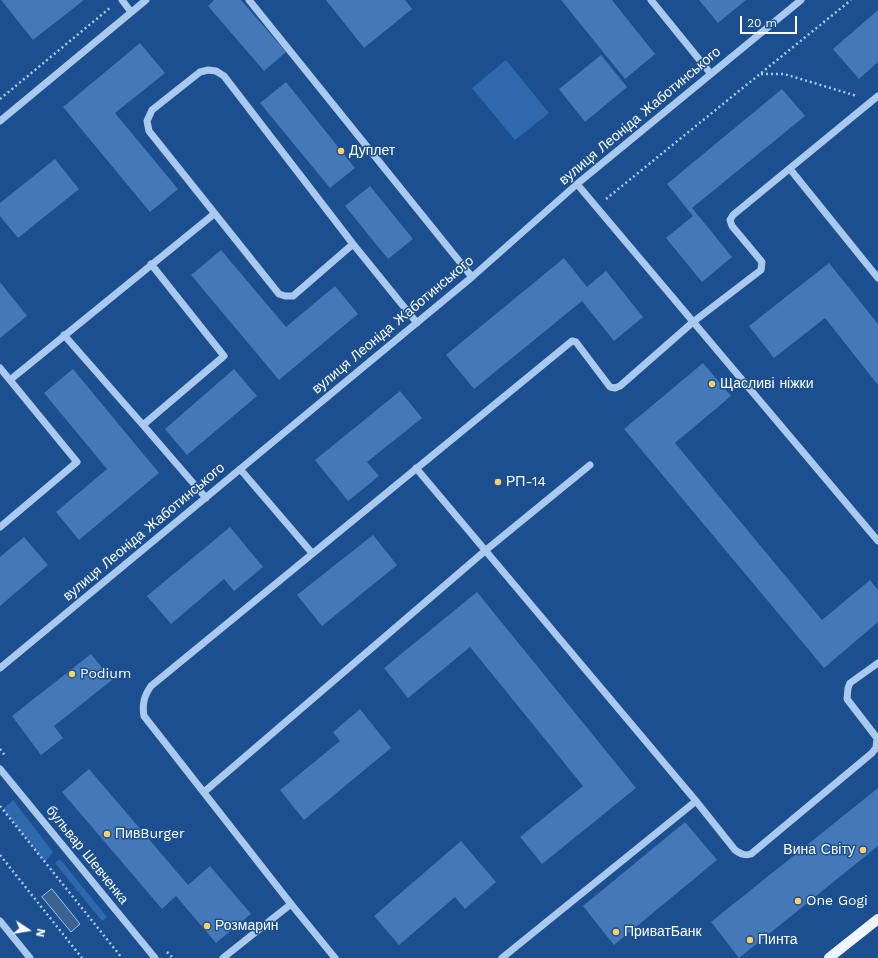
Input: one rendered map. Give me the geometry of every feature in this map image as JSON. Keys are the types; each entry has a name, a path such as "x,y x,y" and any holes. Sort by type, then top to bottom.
{"main road":[{"path":"829,958 878,919"}],"street":[{"path":"122,0 131,12"},
{"path":"0,121 146,0"},
{"path":"249,0 472,277"},
{"path":"651,0 711,74"},
{"name":"вулиця Леоніда Жаботинського","path":"0,668 472,277 577,184 801,0"},
{"path":"353,244 293,296 279,294 149,131 147,121 152,110 200,72 208,70 216,71 224,76 353,244 417,323"},
{"path":"336,958 291,904 144,716 142,706 150,686 572,341 576,342 610,387 615,388 620,386 693,322 761,270 762,262 732,226 730,220 733,215 875,98"},
{"path":"790,169 878,278"},
{"path":"577,184 878,541"},
{"path":"10,380 214,214"},
{"path":"143,425 224,356 151,264"},
{"path":"64,335 206,498"},
{"path":"0,368 77,462 0,527"},
{"path":"204,792 486,550 590,465"},
{"path":"416,468 696,801 735,850 741,854 751,854 872,753 876,748 877,738 847,699 847,693 850,683 878,663"},
{"path":"240,469 312,553"},
{"name":"бульвар Шевченка","path":"0,769 155,958"},
{"path":"502,958 696,801"},
{"path":"223,958 291,904"},
{"path":"0,921 30,958"}],"path":[{"path":"596,207 850,0"},
{"path":"0,100 113,5"},
{"path":"760,74 784,74 875,98"},
{"path":"0,806 122,958"},
{"path":"0,855 82,958"}],"shaded area":[{"path":"506,60 549,113 515,140 472,88"},
{"path":"13,800 53,852 45,862 3,809"},
{"path":"60,859 107,917 102,921 55,863"},
{"path":"52,889 80,924 71,932 42,897"}],"building":[{"path":"1,0 84,0 33,40"},
{"path":"214,0 241,0 286,52 264,71 208,6"},
{"path":"326,0 405,0 412,9 364,48"},
{"path":"561,0 612,0 655,54 625,79"},
{"path":"699,0 746,0 718,23"},
{"path":"878,10 878,62 859,79 833,49"},
{"path":"140,43 165,73 115,113 178,189 150,212 63,107"},
{"path":"601,55 627,87 585,122 559,89"},
{"path":"286,82 355,168 330,188 260,103"},
{"path":"782,89 805,116 692,208 732,257 702,282 666,238 693,216 667,184"},
{"path":"55,159 79,189 18,238 0,216 0,203"},
{"path":"370,186 413,239 388,259 345,206"},
{"path":"221,250 286,327 335,286 358,314 279,380 191,275"},
{"path":"564,258 587,287 606,271 643,317 614,341 582,301 474,389 446,355"},
{"path":"829,263 878,324 878,385 825,318 774,358 749,326"},
{"path":"0,282 27,316 0,338"},
{"path":"703,363 731,396 675,443 822,620 870,580 878,590 878,622 824,668 624,429"},
{"path":"73,369 159,473 79,540 56,512 107,469 44,393"},
{"path":"234,369 257,396 187,455 165,429"},
{"path":"400,391 422,418 367,462 379,476 348,501 315,460"},
{"path":"230,527 263,567 234,591 224,579 171,624 147,596"},
{"path":"373,535 397,565 322,626 297,595"},
{"path":"24,537 48,565 0,606 0,557"},
{"path":"477,592 636,788 542,864 520,837 583,786 470,647 408,698 384,668"},
{"path":"91,654 112,680 54,726 63,738 41,755 12,716"},
{"path":"360,709 391,748 304,820 280,790 340,741 333,732"},
{"path":"89,769 188,885 210,866 251,914 216,943 176,896 162,909 62,792"},
{"path":"878,788 878,846 739,958 711,922"},
{"path":"685,822 717,860 614,945 583,906"},
{"path":"461,841 496,882 465,909 455,897 399,945 374,916"}],"place":[{"name":"Дуплет","path":"341,151"},
{"name":"Щасливі ніжки","path":"712,384"},
{"name":"РП-14","path":"498,482"},
{"name":"Podium","path":"72,674"},
{"name":"ПивBurger","path":"107,834"},
{"name":"Вина Світу","path":"863,850"},
{"name":"One Gogi","path":"798,901"},
{"name":"Розмарин","path":"207,926"},
{"name":"ПриватБанк","path":"616,932"},
{"name":"Пинта","path":"750,940"}]}
